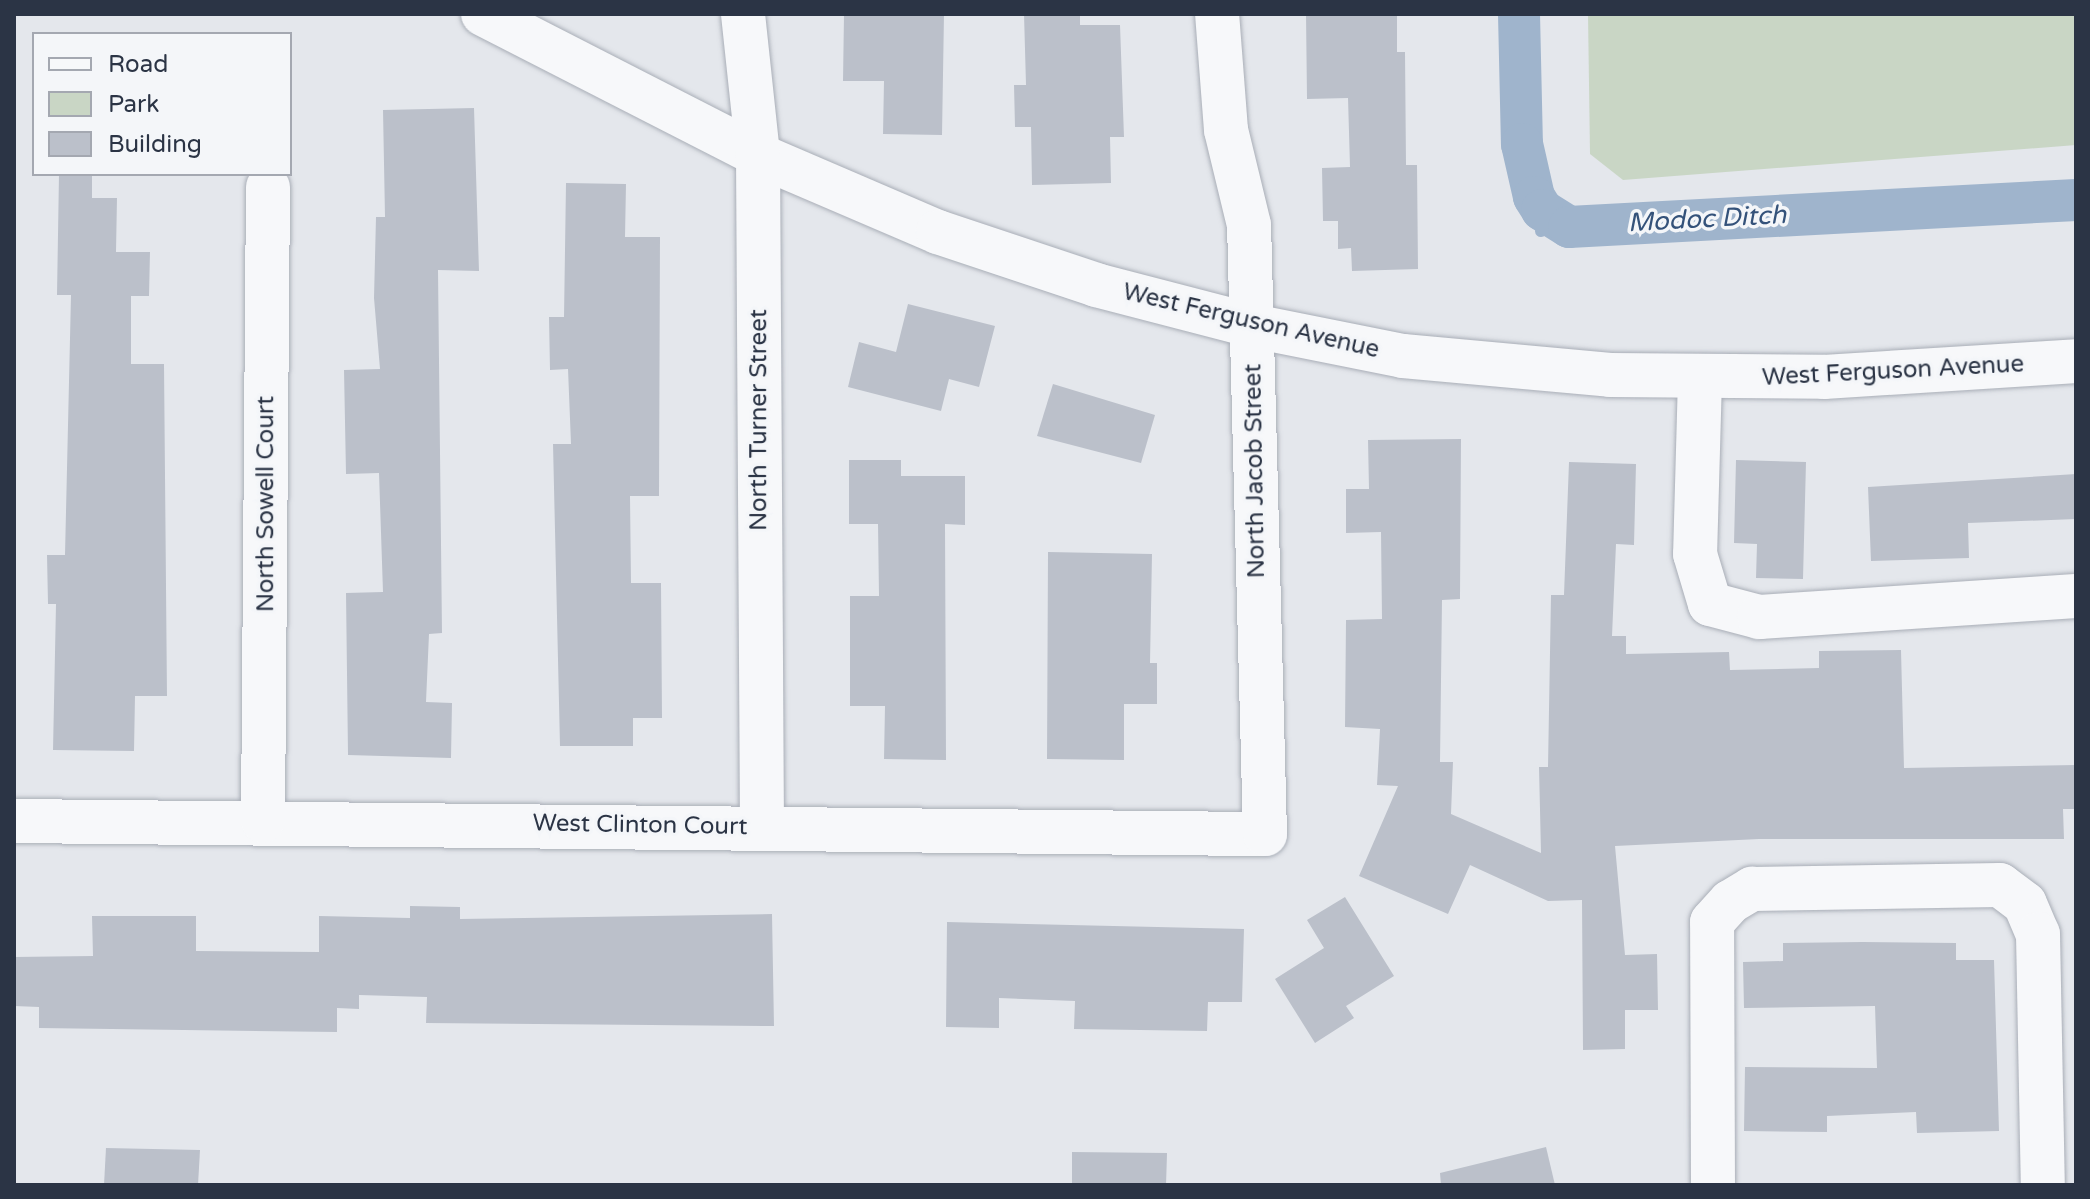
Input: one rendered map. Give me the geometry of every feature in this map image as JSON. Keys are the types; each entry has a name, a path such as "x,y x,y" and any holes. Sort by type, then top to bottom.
{"street":[{"name":"West Ferguson Avenue","path":"483,14 758,155 953,237 1096,285 1253,326 1403,356 1700,378 2076,361"},
{"name":"North Turner Street","path":"743,14 758,155 762,827"},
{"name":"North Jacob Street","path":"1217,14 1226,130 1249,225 1265,834"},
{"name":"North Sowell Court","path":"263,821 268,187"},
{"path":"1700,378 1695,554 1710,604 1759,617 2076,596"},
{"name":"West Clinton Court","path":"14,821 263,821 1265,834"},
{"path":"1713,1185 1712,922 1730,902 1752,889 2000,885 2025,904 2038,934 2043,1185"}],"green space":[{"path":"1588,14 2076,14 2076,145 1623,180 1590,154"}],"building":[{"path":"844,14 944,14 942,135 883,134 884,81 843,81"},
{"path":"1024,14 1080,14 1080,25 1120,25 1124,137 1110,137 1111,183 1032,185 1031,127 1015,127 1014,85 1026,85"},
{"path":"1306,14 1397,14 1397,52 1405,52 1406,165 1417,165 1418,269 1352,271 1351,248 1338,249 1338,221 1323,221 1322,168 1350,167 1348,98 1307,99"},
{"path":"474,108 479,271 438,270 442,633 429,634 426,702 452,703 451,758 348,755 346,593 383,592 379,473 346,474 344,370 380,369 374,298 376,217 385,217 383,110"},
{"path":"59,176 92,176 92,198 117,198 116,252 150,252 149,296 131,296 131,364 164,364 167,696 135,696 134,751 53,750 56,604 48,604 47,555 65,555 71,295 57,295"},
{"path":"566,183 626,184 625,237 660,237 659,496 630,496 631,583 661,583 662,718 633,718 633,746 560,746 553,444 571,444 568,369 550,370 549,317 564,317"},
{"path":"908,304 995,326 979,387 949,379 941,411 848,387 859,342 896,352"},
{"path":"1053,384 1155,415 1141,463 1037,436"},
{"path":"1461,439 1460,599 1442,600 1440,762 1453,762 1451,814 1541,853 1539,767 1548,767 1551,595 1564,595 1569,462 1636,464 1634,545 1616,544 1612,636 1626,636 1626,654 1729,652 1730,670 1819,668 1819,651 1901,650 1904,768 2076,765 2076,809 2063,809 2064,839 1759,839 1615,846 1625,955 1657,954 1658,1010 1625,1010 1625,1049 1583,1050 1582,900 1548,901 1470,865 1448,914 1359,876 1398,786 1377,785 1380,729 1345,727 1346,620 1382,619 1381,532 1346,533 1346,489 1369,489 1368,440"},
{"path":"849,460 901,460 901,476 965,476 965,525 945,524 946,760 884,759 885,706 850,706 850,596 879,596 878,524 849,524"},
{"path":"1736,460 1806,462 1803,579 1756,578 1757,544 1734,543"},
{"path":"2076,474 2076,519 1968,523 1969,558 1871,561 1868,487"},
{"path":"1048,552 1152,554 1150,663 1157,663 1157,704 1124,704 1124,760 1047,759"},
{"path":"1345,897 1394,976 1346,1006 1354,1018 1315,1043 1275,979 1324,948 1307,920"},
{"path":"410,906 460,907 460,919 772,914 774,1026 426,1023 427,997 359,995 359,1009 337,1008 337,1032 39,1028 39,1007 14,1006 14,957 93,956 92,916 196,916 196,951 319,952 319,916 410,918"},
{"path":"947,922 1244,929 1242,1002 1208,1002 1207,1031 1074,1029 1075,1001 999,998 999,1028 946,1027"},
{"path":"1783,943 1956,943 1956,960 1994,960 1999,1131 1917,1133 1916,1112 1827,1116 1827,1132 1744,1131 1745,1067 1877,1068 1875,1006 1744,1008 1743,962 1783,961"},
{"path":"1546,1147 1555,1185 1441,1185 1440,1173"},
{"path":"106,1148 200,1150 198,1185 104,1185"},
{"path":"1072,1152 1167,1153 1166,1185 1072,1185"}],"waterway":[{"name":"Modoc Ditch","path":"1519,14 1522,144 1534,197 1542,210 1569,227 2076,200"},
{"path":"1541,231 1552,219"}]}
